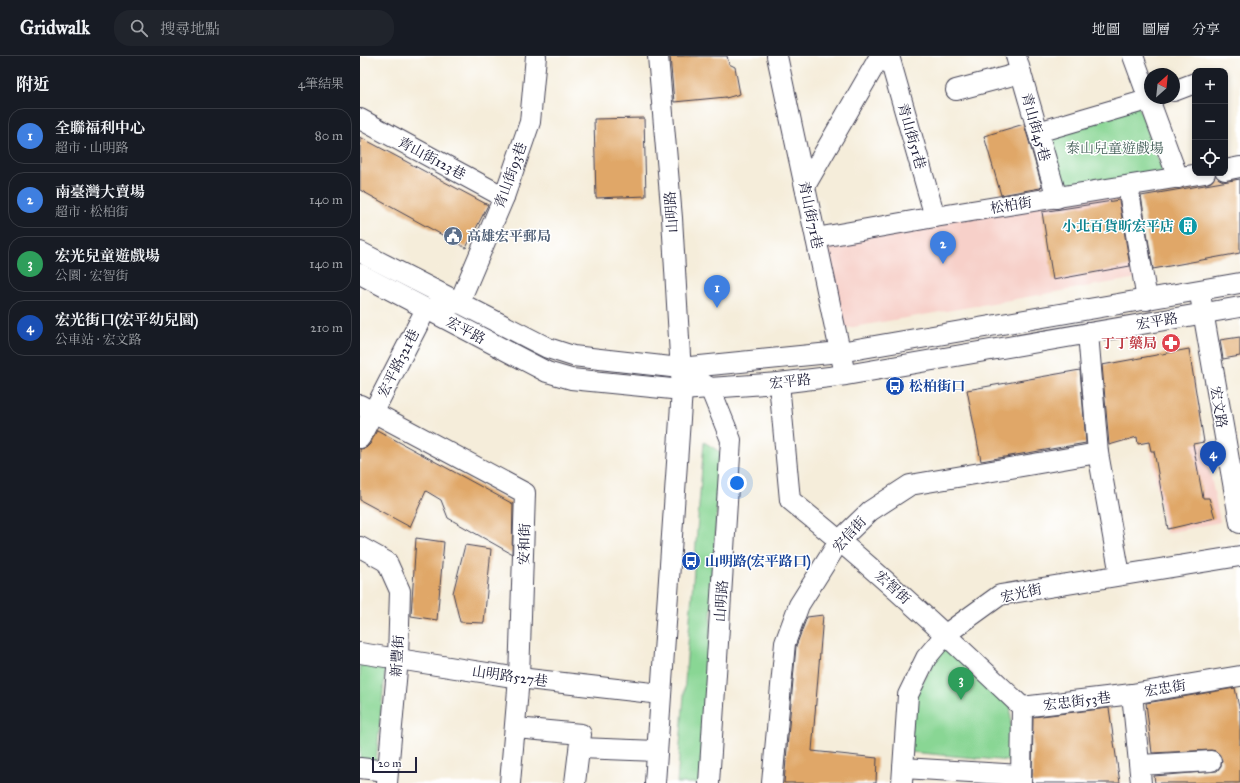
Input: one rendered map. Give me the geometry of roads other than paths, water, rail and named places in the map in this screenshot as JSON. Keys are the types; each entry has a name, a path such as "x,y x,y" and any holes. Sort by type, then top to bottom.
{"street":[{"name":"青山街93巷","path":"459,303 504,197 530,122 536,56"},
{"name":"山明路","path":"655,783 682,390 672,218 658,56"},
{"name":"青山街71巷","path":"777,56 846,375"},
{"path":"805,186 880,56"},
{"name":"青山街51巷","path":"888,56 934,217"},
{"path":"1133,56 1144,81"},
{"path":"956,90 1018,64"},
{"name":"青山街45巷","path":"1018,64 1057,198"},
{"path":"1180,89 1192,84"},
{"path":"1038,132 1144,101"},
{"path":"1154,104 1178,178"},
{"name":"青山街123巷","path":"360,119 504,197"},
{"path":"1228,169 1240,167"},
{"name":"松柏街","path":"816,238 934,217 1192,175"},
{"path":"1128,186 1147,300"},
{"name":"宏平路","path":"360,252 548,348 573,356 680,368 840,352 1240,283"},
{"name":"宏平路","path":"360,274 546,372 571,379 682,390 779,383 846,375 1240,307"},
{"name":"宏文路","path":"1199,291 1232,431 1240,522"},
{"path":"426,309 459,303"},
{"name":"宏平路321巷","path":"360,438 366,408 426,309"},
{"path":"1088,333 1098,453 1120,574"},
{"path":"680,368 710,388"},
{"name":"宏智街","path":"779,383 790,500 840,540 946,634 1022,707"},
{"name":"山明路","path":"709,783 731,440 710,388"},
{"name":"安和街","path":"366,408 526,493 519,678 516,728 510,783"},
{"name":"宏信街","path":"772,783 785,643 799,605 840,540 870,511 910,485 1098,453"},
{"name":"新豐街","path":"360,547 387,562 400,591 398,658 387,777"},
{"name":"宏光街","path":"902,776 908,695 926,658 946,634 1000,595 1120,574 1240,556"},
{"name":"山明路527巷","path":"360,653 519,678 661,694"},
{"name":"宏忠街","path":"1140,774 1132,694 1240,676"},
{"name":"宏忠街53巷","path":"1022,707 1132,694"},
{"path":"902,776 1021,779 1022,707"},
{"path":"516,728 581,734 575,783"},
{"path":"580,748 657,752"},
{"path":"1140,774 1211,761"},
{"path":"360,768 387,777"}],"place":[{"name":"小北百貨昕宏平店","path":"1188,226"},
{"name":"高雄宏平郵局","path":"453,236"},
{"name":"南臺灣大賣場","path":"943,264"},
{"name":"全聯福利中心","path":"717,308"},
{"name":"丁丁藥局","path":"1171,343"},
{"name":"松柏街口","path":"895,386"},
{"name":"宏光街口(宏平幼兒園)","path":"1213,474"},
{"name":"山明路(宏平路口)","path":"691,561"},
{"name":"宏光兒童遊戲場","path":"961,700"}],"park label":[{"name":"泰山兒童遊戲場","path":"1115,148"}]}
